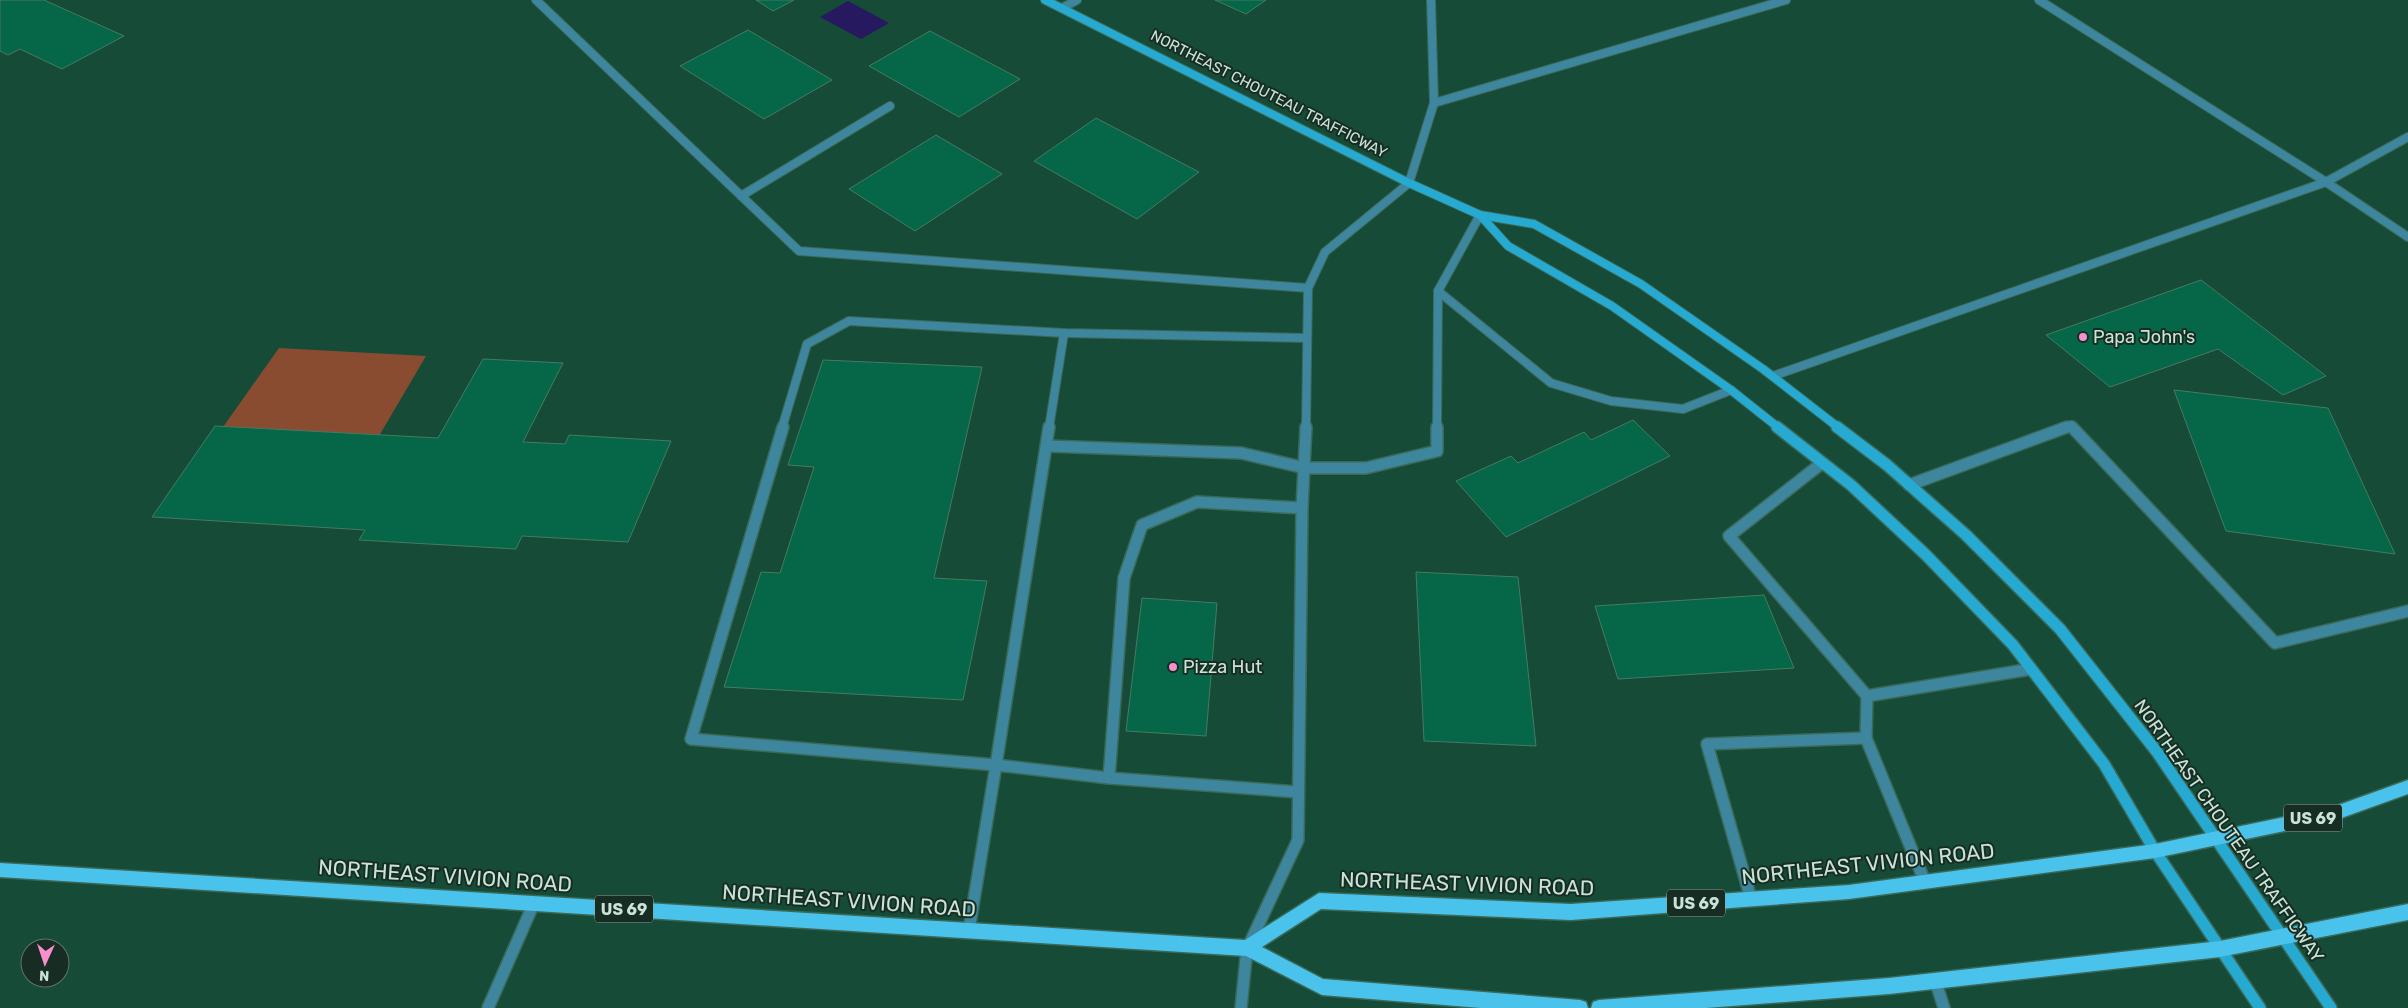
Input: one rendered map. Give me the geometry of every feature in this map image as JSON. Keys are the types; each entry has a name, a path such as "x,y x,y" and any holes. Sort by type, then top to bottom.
{"main road":[{"name":"NORTHEAST CHOUTEAU TRAFFICWAY","path":"1045,0 1480,216 1534,224 1641,284 1773,376 1887,465 1966,535 2060,629 2157,752 2331,1008"},
{"name":"NORTHEAST CHOUTEAU TRAFFICWAY","path":"1480,216 1508,246 1612,306 1731,390 1850,485 1926,555 2013,645 2104,764 2156,851 2260,1008"},
{"name":"NORTHEAST VIVION ROAD","path":"1247,948 1319,901 1571,912 1849,892 2156,851 2333,814 2408,787"},
{"name":"NORTHEAST VIVION ROAD","path":"0,870 1247,948 1322,987 1580,1008"},
{"path":"1599,1008 1888,986 2220,949 2408,912"}],"street":[{"path":"536,0 799,251 1308,288"},
{"path":"1062,8 1078,0"},
{"path":"1241,1008 1247,948 1298,840 1302,508 1305,468 1308,288 1325,252 1409,182 1434,103 1430,0"},
{"path":"1434,103 1786,0"},
{"path":"2039,0 2326,182 2408,237"},
{"path":"742,196 890,106"},
{"path":"1773,376 2326,182 2408,137"},
{"path":"1047,446 1241,453 1305,468 1366,468 1437,451 1438,291 1480,216"},
{"path":"1438,291 1551,383 1611,401 1683,409 1731,390"},
{"path":"1298,792 1109,778 996,765 691,739 807,344 849,321 1064,333 1307,338"},
{"path":"969,930 1064,333"},
{"path":"1909,484 2071,425 2274,643 2408,611"},
{"path":"1822,463 1729,536 1867,696 1866,738 1925,882"},
{"path":"1109,778 1124,578 1142,525 1197,502 1302,508"},
{"path":"1867,696 2031,669"},
{"path":"1751,899 1707,744 1866,738"},
{"path":"488,1008 534,903"},
{"path":"1935,980 1944,1008"}],"shaded area":[{"path":"848,1 889,23 861,39 820,17"},
{"path":"279,348 426,356 379,436 223,427"}],"building":[{"path":"0,0 44,0 124,36 62,69 20,49 8,55 0,51"},
{"path":"756,0 794,0 773,11"},
{"path":"1215,0 1266,0 1246,14"},
{"path":"748,30 832,80 764,119 680,66"},
{"path":"930,31 1020,79 959,117 869,66"},
{"path":"1096,118 1199,172 1137,219 1034,161"},
{"path":"936,135 1002,174 915,231 849,189"},
{"path":"2201,280 2326,376 2283,395 2218,349 2110,387 2046,335"},
{"path":"483,359 563,363 523,442 565,444 569,435 671,441 628,542 522,536 516,549 359,540 365,530 152,517 215,426 438,438"},
{"path":"823,360 982,367 934,578 987,581 963,700 724,687 761,572 780,573 814,467 788,465"},
{"path":"2174,390 2328,408 2395,554 2226,531"},
{"path":"1633,420 1670,456 1506,537 1456,481 1511,456 1518,463 1584,432 1591,440"},
{"path":"1416,572 1518,577 1536,746 1424,741"},
{"path":"1764,595 1794,668 1618,679 1595,606"},
{"name":"Pizza Hut","path":"1142,598 1217,603 1206,736 1126,731"}],"place":[{"name":"Papa John's","path":"2083,337"},
{"name":"Pizza Hut","path":"1173,667"}]}
